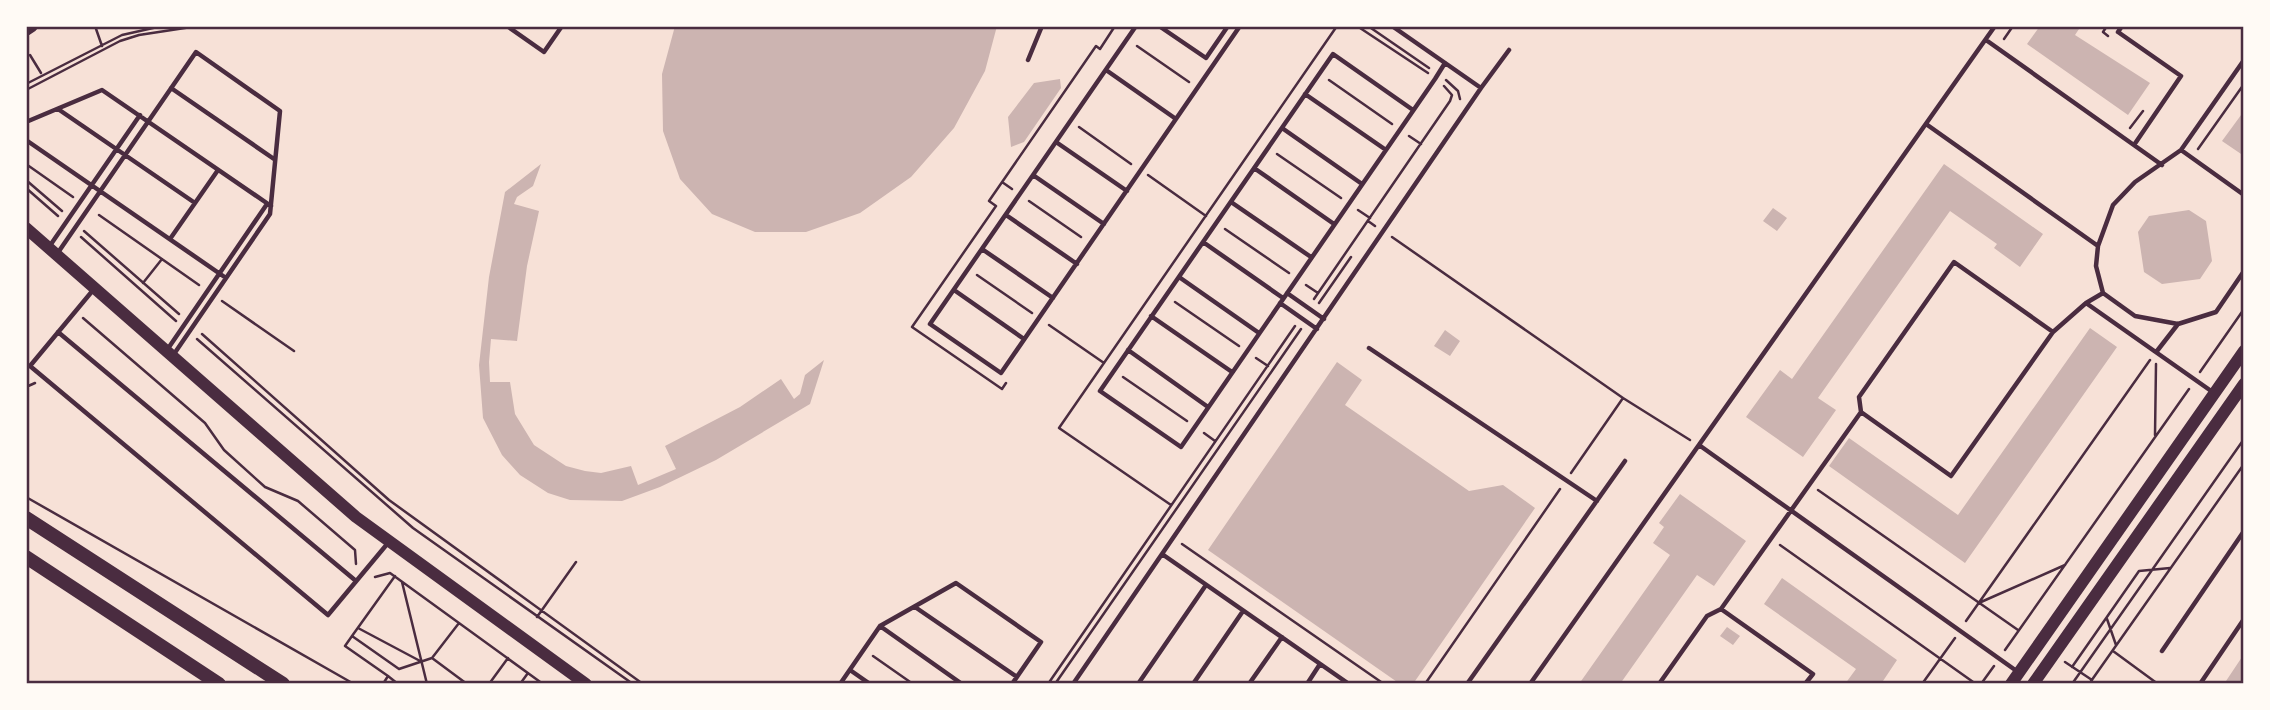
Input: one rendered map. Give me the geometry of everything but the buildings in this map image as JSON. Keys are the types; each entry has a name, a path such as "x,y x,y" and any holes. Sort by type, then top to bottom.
{"main road":[{"path":"26,30 33,26"},
{"path":"26,228 292,463 389,542 586,684"},
{"path":"2011,684 2244,351"},
{"path":"2033,684 2244,382"},
{"path":"26,518 283,684"},
{"path":"26,557 219,684"}],"lane":[{"path":"507,26 544,52 562,26"},
{"path":"1028,60 1042,26"},
{"path":"1136,26 930,324 1001,373 1240,26"},
{"path":"1159,26 1206,58 1228,26"},
{"path":"1392,26 1481,88"},
{"path":"1530,684 1995,26"},
{"path":"2122,26 2118,32 2181,76 2134,145"},
{"path":"1986,40 2162,165"},
{"path":"1075,683 1509,50"},
{"path":"52,251 73,230 89,208 196,52 280,111 270,214 189,332 169,354"},
{"path":"1413,110 1333,54 1100,391 1181,447 1400,130 1445,63"},
{"path":"2244,60 2180,150 2135,182 2113,205 2098,246 2096,266 2103,293 2135,316 2178,324 2216,312 2244,271"},
{"path":"1106,70 1176,119"},
{"path":"171,88 274,159"},
{"path":"26,122 102,90 269,205"},
{"path":"1305,94 1385,150"},
{"path":"58,109 195,203"},
{"path":"52,251 66,223 140,115"},
{"path":"1926,124 2098,246"},
{"path":"1282,128 1362,184"},
{"path":"26,140 226,278"},
{"path":"1056,142 1127,191"},
{"path":"2180,150 2244,195"},
{"path":"1254,169 1334,224"},
{"path":"170,239 218,170"},
{"path":"1033,175 1104,224"},
{"path":"1231,202 1311,257"},
{"path":"169,354 183,326 269,205"},
{"path":"1006,215 1077,264"},
{"path":"1203,242 1317,329"},
{"path":"982,249 1053,298"},
{"path":"1659,684 1707,616 1721,609 1861,412 1859,397 1954,261 2053,332"},
{"path":"1179,277 1259,332"},
{"path":"94,289 30,366 328,615 389,542"},
{"path":"954,290 1024,339"},
{"path":"1287,293 1324,319"},
{"path":"1861,412 1951,476 2053,332 2086,303 2103,293"},
{"path":"2086,303 2214,393"},
{"path":"1152,316 1232,372"},
{"path":"2157,351 2178,324"},
{"path":"58,332 356,581"},
{"path":"1369,348 1597,501"},
{"path":"1128,351 1208,407"},
{"path":"2230,370 2244,382"},
{"path":"1699,445 2019,672"},
{"path":"1467,684 1625,461"},
{"path":"2162,651 2244,531"},
{"path":"1162,554 1349,684"},
{"path":"840,684 880,626 956,583 1041,642 1012,684"},
{"path":"1138,684 1206,585"},
{"path":"915,607 1017,677"},
{"path":"1721,609 1812,674 1805,684"},
{"path":"1193,684 1244,611"},
{"path":"2200,684 2244,619"},
{"path":"880,626 962,684"},
{"path":"1249,684 1282,637"},
{"path":"1307,684 1320,664"},
{"path":"850,670 870,684"}],"path":[{"path":"95,26 103,50"},
{"path":"26,84 102,44 138,30 162,26"},
{"path":"26,90 103,50 139,35 198,26"},
{"path":"1357,26 1430,74"},
{"path":"1368,26 1458,91 1458,104"},
{"path":"2002,43 2013,26"},
{"path":"2107,26 2103,32 2113,40"},
{"path":"1009,378 1002,389 912,327 996,206 989,201 1096,46 1100,49 1114,28 1198,88"},
{"path":"30,55 44,79"},
{"path":"1309,67 1421,144"},
{"path":"2198,149 2244,84"},
{"path":"1309,305 1450,101 1450,91 1444,86"},
{"path":"1052,109 1318,293"},
{"path":"2127,132 2143,110"},
{"path":"1258,141 1370,218"},
{"path":"26,164 80,202"},
{"path":"1149,176 1156,166"},
{"path":"26,180 67,216"},
{"path":"1002,182 1090,243"},
{"path":"26,188 66,223"},
{"path":"89,208 208,291"},
{"path":"81,228 184,318"},
{"path":"73,230 183,326"},
{"path":"1384,232 1623,398 1699,445"},
{"path":"1313,311 1351,257"},
{"path":"143,283 162,259"},
{"path":"968,269 1215,441"},
{"path":"1156,288 1268,366"},
{"path":"215,295 294,351"},
{"path":"1981,684 2244,309"},
{"path":"75,312 205,423 224,450 265,487 298,501 355,550 358,556 355,563 374,578 390,573 395,576 542,684"},
{"path":"1048,684 1299,321"},
{"path":"1055,684 1306,321"},
{"path":"196,329 390,500 540,612 643,684"},
{"path":"189,332 385,505 633,684"},
{"path":"2155,437 2157,351"},
{"path":"1925,684 1978,603 2157,351"},
{"path":"1425,684 1623,398"},
{"path":"2072,684 2244,439"},
{"path":"2053,654 2081,672 2090,682 2244,464"},
{"path":"1810,484 2018,630"},
{"path":"26,497 354,684"},
{"path":"1173,538 1384,684"},
{"path":"1771,538 1976,684"},
{"path":"537,617 576,562"},
{"path":"1978,603 2065,564"},
{"path":"2073,667 2139,571 2170,568"},
{"path":"395,576 345,646 398,684"},
{"path":"402,582 428,684"},
{"path":"2106,618 2116,645"},
{"path":"352,636 399,669 432,659 459,622"},
{"path":"358,628 422,662"},
{"path":"864,649 913,684"},
{"path":"2112,650 2158,684"},
{"path":"489,684 508,658"},
{"path":"432,659 467,684"},
{"path":"520,684 528,673"},
{"path":"383,684 388,676"},
{"path":"452,684 457,677"}]}
